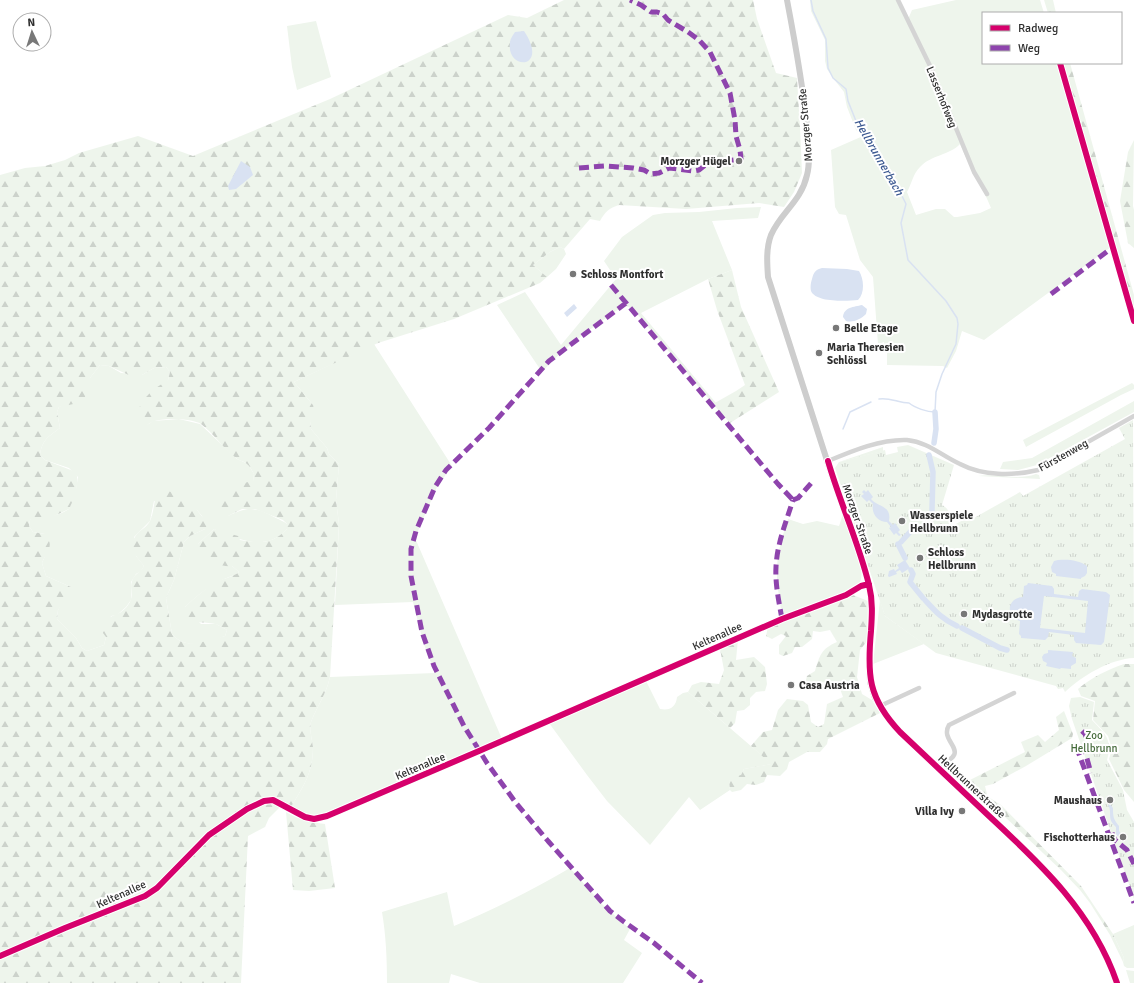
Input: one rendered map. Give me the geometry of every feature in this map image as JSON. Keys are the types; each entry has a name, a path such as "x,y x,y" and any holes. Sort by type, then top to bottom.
{"street":[{"name":"Morzger Straße","path":"787,0 805,112 808,167 805,182 799,197 771,235 767,264 771,288 869,584"},
{"name":"Lasserhofweg","path":"898,0 932,70 974,172 987,194"},
{"name":"Fürstenweg","path":"828,461 882,442 908,440 926,444 960,464 978,471 1012,474 1027,472 1038,470 1134,416"},
{"name":"Hellbrunnerstraße","path":"869,584 872,609 869,672 872,687 880,706 892,724 1056,881 1075,904 1100,943 1117,983"},
{"name":"Keltenallee","path":"0,956 145,896 157,888 182,865 209,835 247,809 264,801 273,800 306,817 314,819 327,816 782,619 869,584"},
{"path":"880,706 918,688"},
{"path":"936,766 951,760 954,755 947,732 949,725 1014,693"}],"green space":[{"path":"564,0 753,0 757,19 776,73 797,78 802,173 794,192 784,207 759,203 686,209 616,206 608,211 600,221 590,219 564,249 560,247 550,252 533,265 547,277 540,283 454,319 378,343 294,382 313,405 315,414 310,421 311,429 327,448 329,454 339,464 336,500 339,524 330,677 311,722 310,728 313,756 304,785 291,807 281,806 269,818 265,827 248,836 241,983 0,983 0,175 25,168 45,166 65,160 79,153 138,136 193,156 330,99 508,15 527,18","holes":["100,365 109,366 131,376 142,375 154,368 166,367 170,372 168,380 148,395 138,410 136,417 146,427 149,423 155,421 172,419 189,420 201,424 237,459 249,466 254,474 253,481 244,483 231,492 221,506 219,515 228,516 242,509 255,509 283,520 287,524 287,529 281,534 276,538 265,542 240,540 238,536 214,529 198,544 207,559 219,565 232,566 239,572 218,581 201,593 185,607 185,614 196,622 215,624 227,630 225,636 204,642 187,643 180,641 172,634 166,598 174,580 184,542 190,536 205,529 208,524 197,510 180,495 160,488 156,496 150,521 135,537 132,545 137,557 144,566 133,579 131,584 132,596 128,605 121,612 110,617 103,623 100,629 106,637 104,645 87,651 82,648 76,638 57,619 58,610 70,594 71,587 46,576 42,563 50,545 48,538 45,534 33,532 29,526 30,520 33,517 50,518 69,509 76,491 77,476 76,472 45,460 40,455 41,450 46,439 60,428 57,412 59,407 78,403 88,394 90,378"]},
{"path":"810,0 897,0 905,18 909,17 912,10 956,0 1040,0 1044,12 982,12 982,64 1058,64 1111,247 984,340 962,331 956,351 947,368 943,366 887,365 887,353 884,342 878,344 873,277 860,260 846,215 839,214 835,207 831,150 863,136 856,130 847,107 844,92 827,69 825,61 825,40 811,11","holes":["960,144 991,208 980,213 957,217 954,217 945,209 936,209 916,215 907,192 914,176 924,163 951,151"]},
{"path":"1044,0 1053,0 1056,12 1048,12"},
{"path":"316,21 331,77 297,90 292,67 287,26"},
{"path":"1062,64 1070,64 1134,295 1134,314"},
{"path":"1134,140 1134,248 1128,243 1120,201 1128,152"},
{"path":"761,207 758,218 712,221 732,270 708,279 641,313 716,403 713,404 638,315 636,316 629,307 623,306 591,329 570,345 542,372 497,305 525,292 561,345 616,279 604,261 622,237 653,215"},
{"path":"560,247 564,249 566,254 556,269 547,277 533,265 550,252"},
{"path":"732,270 741,307 779,392 730,423 713,404 745,385 717,310 708,279"},
{"path":"374,344 452,466 437,487 415,538 502,739 338,810 325,814 309,815 291,807 304,785 309,772 313,756 310,725 330,677 435,673 423,642 413,602 335,605 339,524 336,500 339,464 329,454 327,448 311,429 310,421 313,405 294,382"},
{"path":"100,365 109,366 121,373 142,375 154,368 166,367 170,372 168,380 147,425 153,421 179,419 200,424 237,459 248,464 254,474 253,482 228,516 247,509 252,509 263,512 287,524 287,529 270,541 252,542 242,540 214,529 198,544 239,572 219,581 199,594 185,607 201,624 216,624 227,630 225,636 193,644 177,639 172,634 166,598 174,580 184,542 190,536 205,529 202,516 197,510 154,501 150,521 134,537 136,556 144,566 131,582 131,600 117,615 111,616 104,645 87,651 82,648 76,638 57,619 58,610 71,587 46,576 42,563 45,556 45,534 33,532 29,526 32,517 52,516 69,509 76,489 78,477 69,468 45,460 40,455 42,446 46,439 60,428 57,412 59,407 63,405 90,378"},
{"path":"1132,383 1134,385 1134,389 1026,447 1023,440"},
{"path":"1134,401 1134,412 1037,465 1018,470 1000,469 1003,462 1032,458"},
{"path":"1133,420 1134,658 1115,661 1097,669 1065,692 1063,688 1058,689 1056,686 936,653 885,616 835,468 839,462 885,450 886,455 898,452 897,447 908,445 954,465 942,505 951,516 952,525 954,525 972,515 974,518 1020,492 1023,496 1125,439 1119,428"},
{"path":"883,447 883,451 839,462"},
{"path":"1036,474 1039,475 1040,479 978,476 993,475 1022,477"},
{"path":"843,514 861,568 861,580 855,588 848,592 782,616 777,567 780,548 788,519 803,524 817,521 839,526"},
{"path":"853,595 868,601 867,641 860,650 857,677 862,694 872,700 880,713 828,739 827,744 820,752 807,752 789,762 787,769 780,776 767,775 764,782 756,785 747,784 741,790 732,792 730,790 729,781 733,776 741,775 744,769 771,764 751,746 763,732 772,730 778,710 787,699 803,701 808,705 811,722 818,727 824,724 827,704 843,697 839,686 818,681 813,686 808,687 805,684 807,676 815,671 824,650 837,642 830,630 820,632 813,631 812,639 802,647 795,647 792,653 783,656 779,654 779,645 786,636 781,634 772,639 766,636 768,627"},
{"path":"880,600 885,616 924,644 873,664"},
{"path":"738,639 736,660 754,657 765,667 767,684 765,691 756,692 750,698 750,705 744,710 737,711 735,723 730,728 688,692 692,685 701,682 719,684 724,670 720,649"},
{"path":"1124,664 1134,664 1134,802 1124,790 1109,759 1112,749 1108,736 1093,720 1095,701 1081,696 1078,689 1100,674"},
{"path":"646,681 660,709 672,708 677,697 688,692 772,764 744,769 741,775 729,781 730,790 700,810 689,797 650,845 607,801 549,723"},
{"name":"Zoo Hellbrunn","path":"1080,697 1094,702 1092,720 1107,737 1109,753 1107,760 1123,790 1127,810 1134,822 1134,899 1072,719 1069,706 1071,698"},
{"path":"1064,711 1073,734 1072,738 1026,766 993,784 985,786 987,794 983,797 970,785 966,787 947,769 956,767 970,780 1025,752 1021,742 1038,735 1045,742 1059,730 1056,717"},
{"path":"990,798 1001,805 1081,886 1113,934 1124,958 1123,962 1110,935 1080,890 987,800"},
{"path":"286,812 305,820 325,824 335,888 309,891 293,890"},
{"path":"570,868 603,905 630,929 624,940 642,953 623,983 480,983 451,974 449,983 387,983 386,948 382,912 447,892 454,926 513,899"},
{"path":"1134,925 1134,968 1127,968 1124,966 1124,958 1113,934"},
{"path":"1126,970 1134,971 1134,983 1130,983"}],"water":[{"path":"524,31 531,44 532,53 530,59 525,62 520,62 514,58 511,52 510,43 515,32"},
{"path":"241,161 250,167 253,175 236,189 229,190 228,186"},
{"path":"822,268 859,271 862,278 863,290 858,300 833,300 819,298 814,295 811,291 813,275"},
{"path":"574,304 577,308 567,317 564,313"},
{"path":"862,305 867,309 866,314 857,320 846,321 843,317 847,309"},
{"path":"864,490 866,492 868,490 873,497 871,499 886,509 889,516 889,521 893,525 895,523 900,530 898,532 901,535 899,536 896,533 894,535 887,522 881,521 876,517 873,511 873,504 869,500 867,502 861,496 864,494 862,492"},
{"path":"905,560 910,568 902,573 900,570 896,572 897,574 888,576 889,571 894,569 895,571 899,568 897,565"},
{"path":"1054,561 1080,562 1087,566 1087,573 1081,579 1056,576 1056,574 1052,572 1051,567"},
{"path":"1028,583 1052,586 1054,589 1054,594 1078,597 1079,591 1082,589 1106,592 1110,595 1104,642 1101,645 1076,643 1074,640 1074,635 1049,632 1048,637 1045,640 1021,638 1019,634 1020,621 1015,619 1010,611 1010,608 1014,600 1023,597 1024,586","holes":["1044,596 1088,601 1085,633 1040,628"]},
{"path":"1048,650 1073,652 1072,656 1076,658 1076,663 1071,666 1071,669 1060,669 1046,666 1047,663 1043,661 1042,657 1044,654 1048,653"},
{"path":"1110,804 1113,808 1114,819 1119,826 1119,831 1122,835 1117,836 1116,834 1116,827 1110,818 1108,805"}],"waterway":[{"name":"Hellbrunnerbach","path":"811,0 813,11 826,39 828,68 833,78 846,89 848,101 858,126 873,143 906,204 901,223 908,260 946,301 957,318 958,324 956,344 942,374 936,392 935,412 914,407 909,403 879,399"},
{"name":"Hellbrunnerbach","path":"843,429 850,412 871,402"},
{"path":"934,443 936,429 935,412"},
{"path":"929,455 933,472 932,510"},
{"path":"901,542 910,532"},
{"path":"898,544 905,558"},
{"path":"911,570 913,574 910,582 923,598"},
{"path":"925,600 947,621 957,626"},
{"path":"962,628 1000,648 1007,650"}],"marked path":[{"path":"579,168 605,166 633,168 644,170 651,174 659,173 669,168 694,171 699,170 708,163 741,159 730,93 710,52 699,40 668,20 663,14 651,12 630,0"},
{"path":"1051,294 1113,247"},
{"path":"611,285 793,500"},
{"path":"626,303 549,361 489,428 446,470 435,487 416,531 411,549 411,576 422,632 434,666 464,726 487,763 516,803 610,911 654,943 702,983"},
{"path":"793,500 798,498 813,481"},
{"path":"782,619 776,580 776,567 782,533 793,500"},
{"path":"1082,731 1087,739 1084,748 1091,773"},
{"path":"1076,746 1134,903"},
{"path":"1112,833 1115,840 1127,850 1134,864"}],"cycle path":[{"path":"1060,64 1134,321"},
{"path":"828,461 865,569 869,585 872,608 869,661 870,673 872,685 881,708 900,732 1028,853 1064,892 1080,912 1094,934 1107,958 1117,983"},
{"path":"0,956 145,896 157,888 209,835 247,809 264,801 273,800 305,817 314,819 327,816 782,619 846,595 861,586 869,584"}],"place":[{"name":"Morzger Hügel","path":"739,161"},
{"name":"Schloss Montfort","path":"573,274"},
{"name":"Belle Etage","path":"836,328"},
{"name":"Maria Theresien Schlössl","path":"819,353"},
{"name":"Wasserspiele Hellbrunn","path":"902,521"},
{"name":"Schloss Hellbrunn","path":"920,558"},
{"name":"Mydasgrotte","path":"964,614"},
{"name":"Casa Austria","path":"791,685"},
{"name":"Maushaus","path":"1110,800"},
{"name":"Villa Ivy","path":"962,811"},
{"name":"Fischotterhaus","path":"1123,837"}]}
